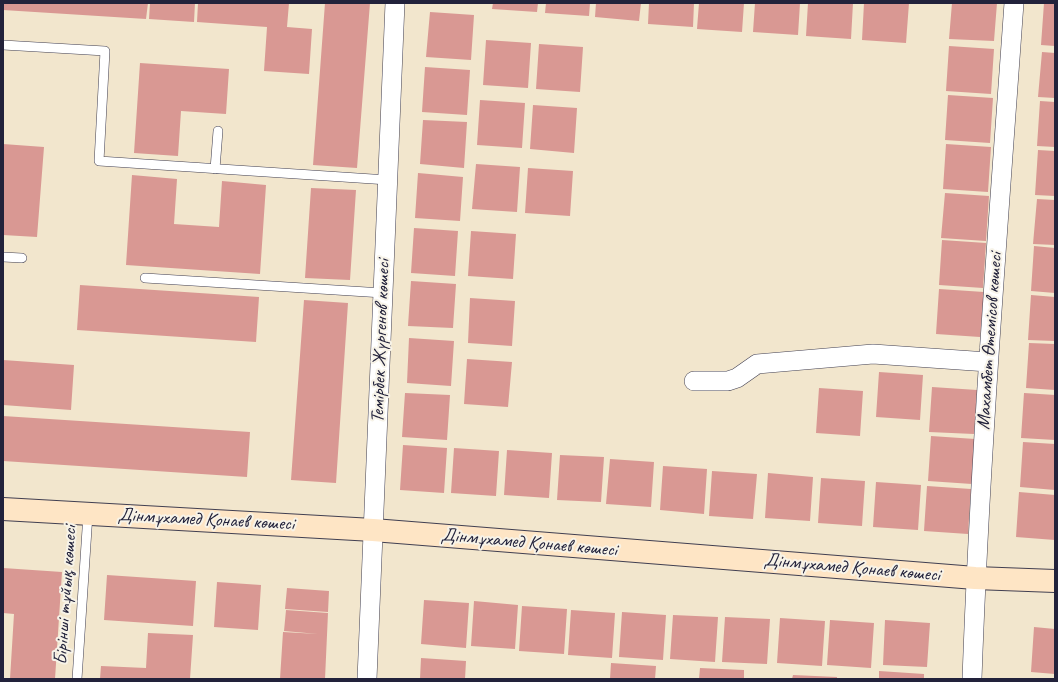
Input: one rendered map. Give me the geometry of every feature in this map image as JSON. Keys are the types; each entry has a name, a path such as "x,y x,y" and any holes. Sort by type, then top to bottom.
{"street":[{"name":"Темірбек Жүргенов көшесі","path":"367,679 395,3"},
{"name":"Махамбет Өтемісов көшесі","path":"972,679 975,578 988,362 1014,3"},
{"path":"694,381 728,381 737,378 757,364 873,354 988,362"},
{"name":"Дінмұхамед Қонаев көшесі","path":"3,509 373,530 975,578 1055,581"}],"lane":[{"path":"3,45 105,51 99,161 388,180"},
{"path":"215,169 218,131"},
{"path":"3,257 22,258"},
{"path":"145,278 383,293"},
{"name":"Бірінші тұйық көшесі","path":"77,679 88,514"}],"building":[{"path":"3,3 148,3 146,19 3,10"},
{"path":"150,3 195,3 194,22 149,19"},
{"path":"198,3 289,3 287,27 312,29 309,74 264,71 267,27 197,22"},
{"path":"325,3 370,3 357,168 313,165"},
{"path":"493,3 538,3 537,12 492,9"},
{"path":"546,3 590,3 589,16 545,13"},
{"path":"596,3 641,3 639,21 595,17"},
{"path":"649,3 694,3 693,27 648,24"},
{"path":"699,3 744,3 742,32 697,29"},
{"path":"755,3 800,3 798,35 753,32"},
{"path":"808,3 853,3 851,39 806,36"},
{"path":"864,3 909,3 906,43 862,40"},
{"path":"952,3 997,3 994,41 949,39"},
{"path":"1044,3 1055,3 1055,46 1041,45"},
{"path":"430,12 474,15 471,60 426,57"},
{"path":"486,40 531,43 528,88 483,85"},
{"path":"539,44 583,47 580,92 536,89"},
{"path":"949,46 994,49 991,94 946,91"},
{"path":"1042,52 1055,53 1055,98 1038,97"},
{"path":"140,63 229,69 226,114 181,111 178,156 134,153"},
{"path":"425,67 470,70 467,115 422,112"},
{"path":"948,95 993,98 990,143 945,140"},
{"path":"480,100 525,103 522,148 477,145"},
{"path":"1040,101 1055,102 1055,147 1037,146"},
{"path":"533,105 577,108 574,153 530,149"},
{"path":"423,120 467,122 464,168 420,164"},
{"path":"3,144 44,147 37,237 3,235"},
{"path":"946,144 991,147 988,192 943,189"},
{"path":"1038,150 1055,151 1055,196 1035,195"},
{"path":"476,164 520,167 517,212 472,209"},
{"path":"528,168 573,171 570,216 525,213"},
{"path":"418,173 463,177 460,221 415,218"},
{"path":"132,175 177,179 174,224 219,227 222,181 266,185 260,274 126,265"},
{"path":"311,188 356,190 350,280 305,278"},
{"path":"945,193 989,196 986,241 941,238"},
{"path":"1037,199 1055,200 1055,245 1033,244"},
{"path":"414,228 458,231 455,276 411,273"},
{"path":"471,231 516,234 513,279 468,276"},
{"path":"942,240 986,243 983,288 939,285"},
{"path":"1034,246 1055,248 1055,293 1031,291"},
{"path":"411,281 456,284 453,328 408,326"},
{"path":"80,285 259,297 256,342 77,330"},
{"path":"939,289 984,292 980,337 936,334"},
{"path":"1031,295 1055,297 1055,341 1028,340"},
{"path":"470,298 515,301 512,346 468,343"},
{"path":"304,300 348,303 336,483 291,480"},
{"path":"409,338 454,341 451,386 407,383"},
{"path":"1029,343 1055,344 1055,390 1026,388"},
{"path":"467,359 512,362 508,407 464,404"},
{"path":"3,360 74,365 71,410 3,405"},
{"path":"879,372 923,375 920,420 876,417"},
{"path":"932,387 977,390 974,434 929,432"},
{"path":"819,388 863,391 860,436 816,433"},
{"path":"405,393 450,395 447,440 402,437"},
{"path":"1024,393 1055,395 1055,440 1021,438"},
{"path":"3,416 250,432 247,477 3,461"},
{"path":"931,436 975,439 972,484 928,481"},
{"path":"1023,442 1055,444 1055,490 1020,487"},
{"path":"403,445 447,448 444,493 400,490"},
{"path":"454,448 499,451 496,496 451,493"},
{"path":"507,450 552,453 549,498 504,495"},
{"path":"560,455 604,457 601,502 557,500"},
{"path":"610,459 654,462 651,507 606,504"},
{"path":"663,466 707,469 704,514 660,510"},
{"path":"712,471 757,474 753,519 709,516"},
{"path":"768,473 813,477 810,521 765,518"},
{"path":"821,478 865,481 862,526 818,523"},
{"path":"876,482 921,485 918,530 873,527"},
{"path":"927,486 971,489 968,534 924,531"},
{"path":"1019,492 1055,495 1055,540 1016,537"},
{"path":"3,568 62,572 55,679 10,679 14,614 3,613"},
{"path":"107,575 196,581 193,626 104,620"},
{"path":"217,582 261,585 258,630 214,627"},
{"path":"287,588 329,591 328,612 285,609"},
{"path":"424,600 469,603 466,648 421,644"},
{"path":"474,601 518,605 515,649 471,646"},
{"path":"522,606 567,609 564,654 519,651"},
{"path":"286,610 328,613 325,679 280,679 283,632 318,634 284,631"},
{"path":"571,610 615,613 612,658 568,655"},
{"path":"622,612 666,615 663,660 619,657"},
{"path":"673,615 718,617 715,662 670,659"},
{"path":"725,617 770,619 767,664 722,662"},
{"path":"780,618 825,621 822,666 777,663"},
{"path":"830,620 874,623 871,668 827,665"},
{"path":"885,620 930,623 927,667 883,665"},
{"path":"1034,627 1055,629 1055,674 1031,672"},
{"path":"148,633 193,635 190,679 100,679 101,666 146,668"},
{"path":"421,658 466,661 465,679 420,679"},
{"path":"611,663 656,666 655,679 610,679"},
{"path":"700,668 744,670 744,679 699,679"},
{"path":"879,671 924,674 924,679 879,679"},
{"path":"793,675 837,677 837,679 792,679"}]}
